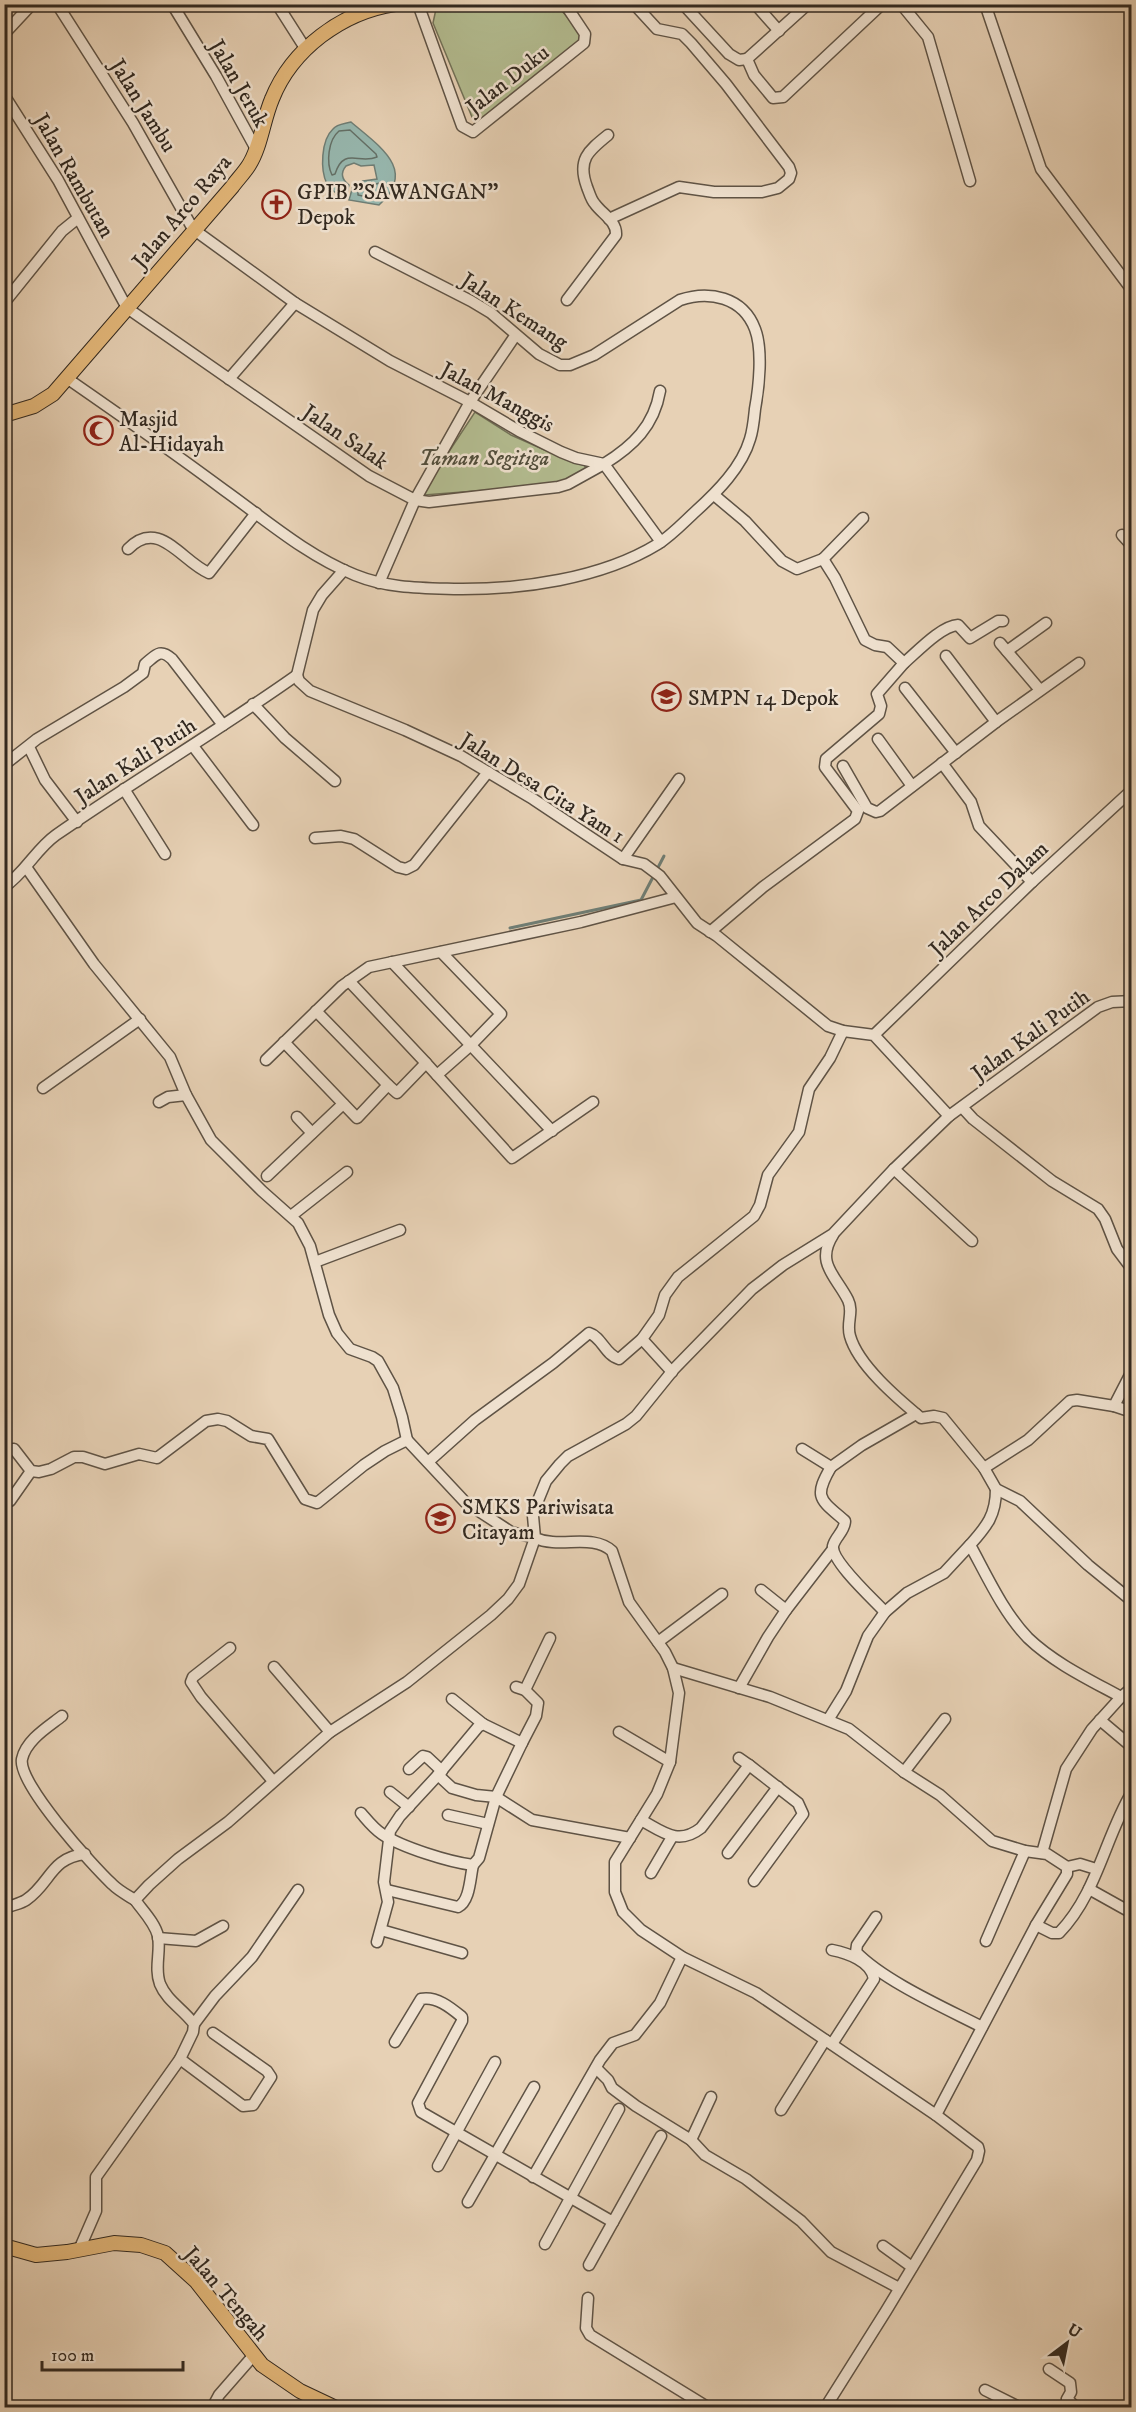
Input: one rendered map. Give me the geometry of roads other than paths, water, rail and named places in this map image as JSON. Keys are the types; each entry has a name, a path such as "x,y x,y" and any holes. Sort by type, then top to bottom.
{"main road":[{"name":"Jalan Arco Raya","path":"4,415 34,406 53,394 68,379 249,165 273,96 305,48 361,13 395,4"},
{"name":"Jalan Tengah","path":"4,2246 36,2255 114,2243 129,2243 165,2253 196,2281 254,2356 286,2382 336,2408"}],"street":[{"path":"4,34 32,4"},
{"name":"Jalan Jambu","path":"57,4 133,123 193,229"},
{"name":"Jalan Jeruk","path":"172,4 216,76 256,149"},
{"path":"277,4 305,48"},
{"name":"Jalan Duku","path":"418,4 462,126 473,132 584,43 585,34 565,4"},
{"path":"609,219 679,187 714,192 762,192 778,188 789,180 791,173 789,167 726,84 691,43 682,34 657,29 634,4"},
{"path":"683,4 729,54 739,60 747,59 808,4"},
{"path":"755,4 779,31"},
{"path":"747,59 754,75 766,92 773,98 783,97 882,4"},
{"path":"901,4 928,37 970,181"},
{"path":"985,4 1041,169 1131,290"},
{"name":"Jalan Rambutan","path":"4,95 58,180 127,308"},
{"path":"567,300 616,235 616,229 594,203 584,179 582,167 592,148 608,135"},
{"path":"4,303 9,300 62,231 78,218"},
{"name":"Jalan Manggis","path":"193,229 295,303 390,361 561,452 576,459 604,464"},
{"name":"Jalan Kemang","path":"68,379 163,445 304,549 344,570 379,583 406,588 519,587 603,569 642,553 661,542 714,495 739,463 750,440 759,388 756,331 749,317 740,307 718,296 706,294 687,298 661,311 594,355 570,365 551,362 515,336 491,313 375,252"},
{"path":"229,379 295,303"},
{"name":"Jalan Salak","path":"127,308 338,456 388,488 415,500 429,502 558,487 604,464"},
{"path":"379,583 415,500 470,402 515,336"},
{"path":"660,392 658,405 641,435 632,445 604,464 661,542"},
{"path":"714,495 745,521 787,565 797,569 823,559 862,518"},
{"path":"128,549 140,540 156,538 169,544 209,573 256,513"},
{"path":"1122,535 1131,546"},
{"path":"823,559 835,578 865,640 887,647 904,663"},
{"path":"297,675 313,610 322,595 344,570"},
{"path":"710,932 763,887 855,819 858,811 825,767 826,759 879,714 881,706 877,694 904,663 934,637 953,625 958,625 970,638 998,621 1004,621"},
{"path":"1040,690 1003,647 1046,623"},
{"path":"4,765 33,742 76,714 107,699 124,687 143,672 145,664 161,653 165,653 172,659 223,725"},
{"path":"945,656 996,722"},
{"path":"843,766 867,808 876,813 996,722 1079,663"},
{"name":"Jalan Kali Putih","path":"4,887 15,880 46,842 297,675"},
{"name":"Jalan Desa Cita Yam 1","path":"297,675 298,681 310,692 405,730 461,756 623,859 644,864 660,876 676,897"},
{"path":"906,688 956,753"},
{"path":"253,704 285,738 335,781"},
{"path":"878,739 912,786"},
{"path":"193,746 253,825"},
{"path":"29,747 45,780 76,822"},
{"path":"942,763 971,802 979,826 1032,882"},
{"path":"315,838 341,836 354,839 398,867 406,869 414,865 488,772"},
{"path":"623,859 680,778"},
{"path":"124,789 165,854"},
{"name":"Jalan Arco Dalam","path":"874,1035 1131,790"},
{"path":"26,867 86,954 170,1057 186,1095 211,1140 262,1191 291,1216 303,1232 315,1262 329,1315 337,1333 350,1350 378,1361 393,1388 407,1440 465,1502 510,1532 560,1544 595,1542 607,1547 616,1557 629,1602 658,1642 673,1668 679,1693 670,1762 657,1794 615,1862 614,1883 618,1903 630,1921 682,1957 756,1993 936,2115 978,2147 979,2154 830,2406"},
{"path":"266,1060 349,981 369,967 580,922 676,897 693,919 828,1026 843,1031 874,1035 956,1111 973,1119 1052,1181 1098,1209 1105,1219 1117,1249 1131,1269"},
{"path":"437,1075 471,1046 501,1014 441,952"},
{"path":"392,962 552,1131"},
{"path":"349,981 512,1158 593,1102"},
{"name":"Jalan Kali Putih","path":"833,1234 894,1169 956,1111 1098,1007 1112,1002 1131,1001"},
{"path":"316,1011 397,1093 426,1063"},
{"path":"44,1088 140,1019"},
{"path":"428,1462 475,1420 553,1363 589,1333 594,1335 612,1356 619,1359 642,1338 659,1315 665,1296 678,1277 754,1216 760,1205 768,1175 799,1132 809,1089 830,1058 843,1031"},
{"path":"284,1042 357,1118 388,1085"},
{"path":"159,1102 168,1097 186,1095"},
{"path":"267,1176 344,1104"},
{"path":"297,1117 312,1133"},
{"path":"894,1169 972,1242"},
{"path":"291,1216 347,1172"},
{"path":"315,1262 400,1230"},
{"path":"135,1900 171,1865 228,1822 330,1732 425,1668 508,1599 522,1577 535,1538 533,1516 552,1472 568,1456 631,1420 672,1372 752,1289 783,1265 833,1234"},
{"path":"828,1720 846,1691 868,1636 885,1612 907,1593 944,1573 990,1519 996,1505 996,1489 984,1468 942,1418 934,1416 925,1419 916,1414 866,1366 857,1353 848,1327 851,1310 849,1302 825,1258 825,1250 833,1234"},
{"path":"642,1338 672,1372"},
{"path":"1114,1406 1131,1371"},
{"path":"984,1468 1029,1440 1070,1401 1114,1406 1131,1413"},
{"path":"739,1688 768,1636 833,1549 845,1525 845,1521 831,1509 820,1493 820,1485 831,1467 862,1445 916,1414"},
{"path":"4,1450 14,1449 31,1471 39,1472 51,1469 74,1457 83,1456 105,1464 139,1454 157,1458 206,1421 218,1419 227,1421 251,1436 268,1439 305,1499 317,1503 364,1465 407,1440"},
{"path":"802,1449 831,1467"},
{"path":"10,1501 31,1471"},
{"path":"996,1489 1020,1502 1131,1601"},
{"path":"970,1545 1010,1614 1030,1639 1056,1659 1121,1697"},
{"path":"833,1549 847,1572 885,1612"},
{"path":"761,1590 786,1611"},
{"path":"658,1642 722,1594"},
{"path":"387,1890 458,1907 464,1903 473,1865 479,1858 496,1797 538,1709 535,1698 520,1688 550,1638"},
{"path":"230,1648 193,1677 191,1682 201,1697 273,1781"},
{"path":"274,1667 330,1732"},
{"path":"673,1668 770,1697 849,1729 904,1772 940,1795 992,1841 1057,1858 1067,1867"},
{"path":"1042,1853 1066,1769 1100,1720 1131,1688"},
{"path":"452,1699 483,1724 522,1743"},
{"path":"62,1716 27,1746 21,1767 28,1784 111,1883 135,1900 147,1915 158,1938 159,1981 172,2002 194,2024"},
{"path":"904,1772 945,1719"},
{"path":"1100,1720 1131,1747"},
{"path":"377,1942 388,1902 385,1874 390,1831 394,1823 440,1773 477,1727 483,1724"},
{"path":"619,1732 670,1762"},
{"path":"409,1769 423,1756 427,1757 447,1785 459,1791 496,1797 532,1820 630,1838"},
{"path":"739,1758 798,1803 803,1814 754,1881"},
{"path":"641,1820 672,1837 692,1835 701,1828 749,1766"},
{"path":"728,1853 778,1787"},
{"path":"390,1792 409,1807"},
{"path":"1036,1925 1052,1933 1059,1933 1089,1889 1116,1821 1131,1792"},
{"path":"361,1813 374,1828 390,1839 452,1861 473,1865"},
{"path":"448,1815 488,1824"},
{"path":"651,1873 672,1837"},
{"path":"986,1941 1024,1851"},
{"path":"4,1909 29,1898 56,1865 75,1855 85,1854"},
{"path":"1067,1867 1080,1864 1096,1869"},
{"path":"936,2115 1036,1925 1064,1881 1067,1867"},
{"path":"1089,1889 1131,1913"},
{"path":"79,2250 96,2211 96,2177 180,2059 194,2032 194,2024 215,1996 252,1957 298,1890"},
{"path":"876,1917 856,1949 862,1958 913,1990 982,2027"},
{"path":"158,1938 196,1941 223,1926"},
{"path":"381,1930 462,1953"},
{"path":"781,2110 874,1979 871,1971 858,1959 832,1950"},
{"path":"533,2177 596,2068 613,2043 633,2036 660,2003 682,1957"},
{"path":"395,2042 421,1999 433,1999 462,2017 459,2028 417,2105 421,2112 613,2222"},
{"path":"180,2059 243,2106 253,2105 271,2077 267,2071 213,2033"},
{"path":"438,2166 495,2062"},
{"path":"596,2068 608,2080 612,2088 636,2106 691,2140 705,2155 735,2171 801,2221 831,2253 899,2288"},
{"path":"468,2202 534,2087"},
{"path":"691,2140 711,2097"},
{"path":"545,2244 620,2109"},
{"path":"589,2265 661,2136"},
{"path":"883,2246 912,2267"},
{"path":"588,2298 586,2328 590,2335 709,2408"},
{"path":"212,2408 219,2395 254,2356"},
{"path":"1049,2369 1072,2387 1064,2403 1077,2408"},
{"path":"985,2390 1021,2408"}],"water":[{"path":"351,122 373,140 390,159 395,170 395,181 390,192 379,205 349,200 353,186 363,181 377,179 374,165 361,166 354,163 346,166 343,176 349,185 345,199 327,184 323,171 326,140 335,127"}],"waterway":[{"path":"510,928 641,900 664,856"}],"place":[{"name":"GPIB \"SAWANGAN\" Depok","path":"276,204"},
{"name":"Masjid Al-Hidayah","path":"98,431"},
{"name":"SMPN 14 Depok","path":"667,697"},
{"name":"SMKS Pariwisata Citayam","path":"441,1519"}],"park label":[{"name":"Taman Segitiga","path":"484,457"}]}
